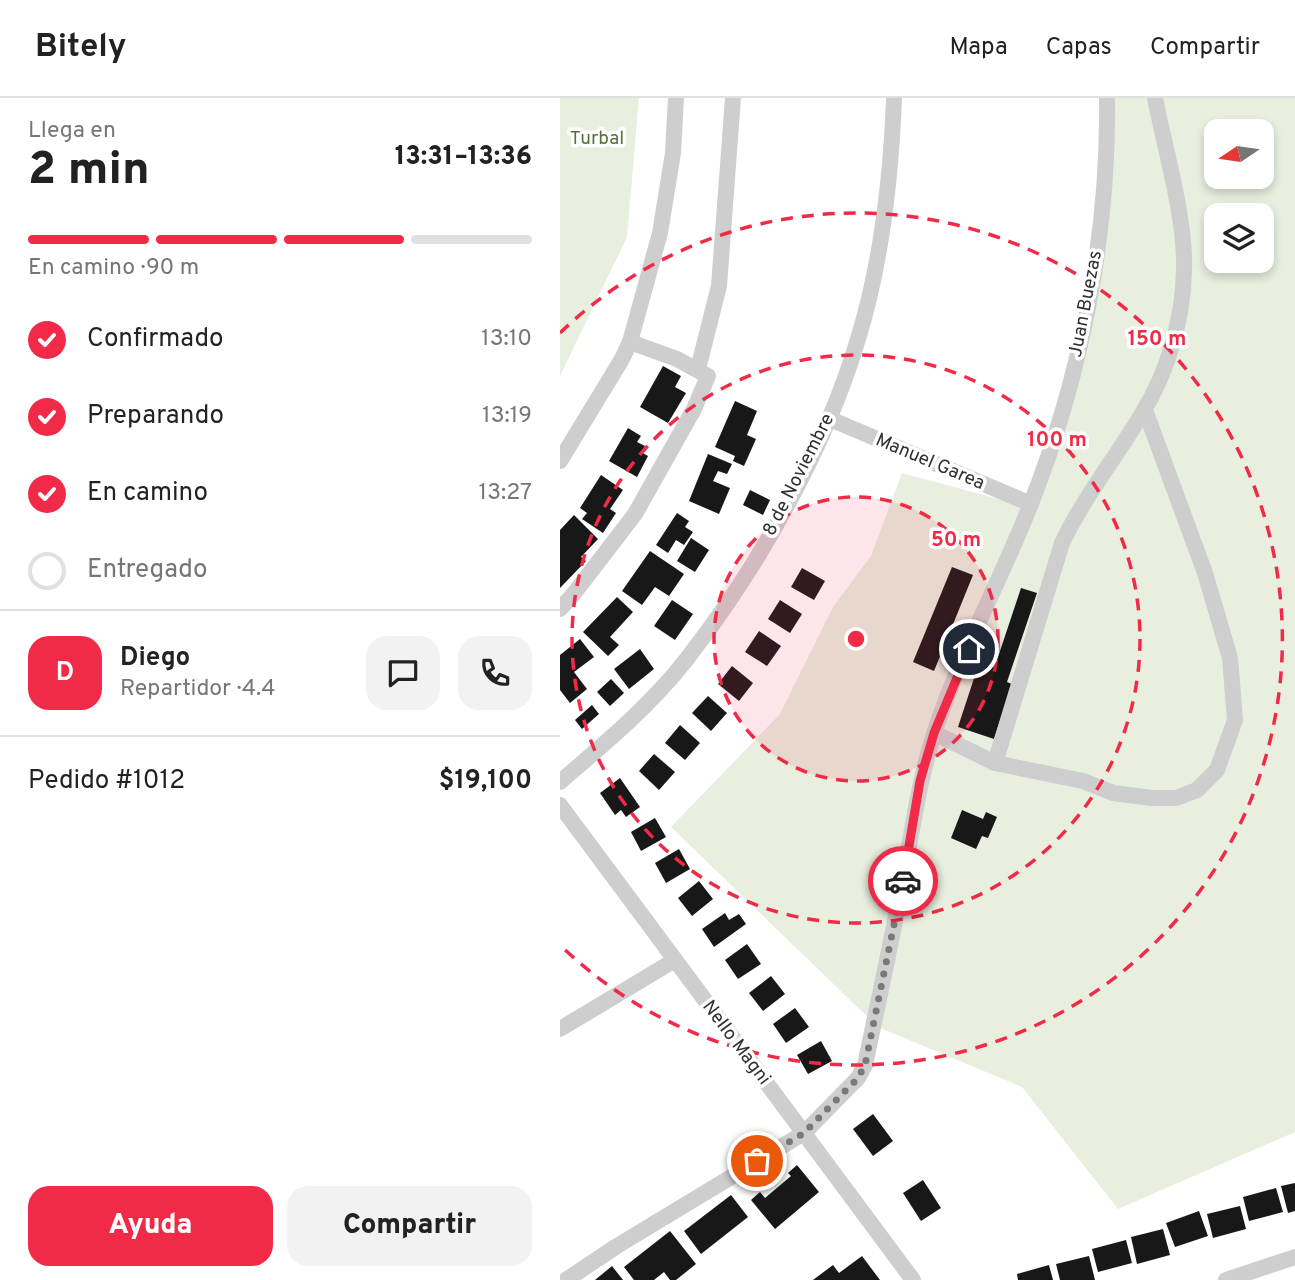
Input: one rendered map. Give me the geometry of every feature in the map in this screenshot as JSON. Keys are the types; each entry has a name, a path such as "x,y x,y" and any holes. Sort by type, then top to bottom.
{"street":[{"path":"560,461 630,342 660,233 673,153 676,98"},
{"path":"698,369 719,286 733,98"},
{"name":"8 de Noviembre","path":"560,782 627,724 685,662 736,590 779,519 830,419 859,338 879,250 892,157 894,98"},
{"name":"Juan Buezas","path":"566,1280 617,1246 804,1133 858,1078 865,1065 886,968 920,781 934,733 1031,505 1061,415 1083,334 1098,242 1108,149 1107,98"},
{"path":"995,763 1062,543 1072,522 1145,410 1168,359 1180,311 1184,270 1181,230 1155,98"},
{"path":"560,608 635,514 694,409 708,376 698,369 630,342"},
{"path":"934,733 995,763 1083,781 1113,793 1176,798 1196,790 1217,770 1235,720 1230,658 1205,573 1145,410"},
{"name":"Manuel Garea","path":"830,419 1031,505"},
{"name":"Nello Magni","path":"560,805 914,1280"},
{"path":"560,1029 675,961"},
{"path":"1226,1280 1295,1257"}],"green space":[{"name":"Turbal","path":"560,98 639,98 627,237 560,376"},
{"path":"1110,98 1295,98 1295,1132 1118,1209 1022,1087 878,1027 671,827 780,714 833,607 871,556 902,473 1032,508 1086,335"}],"building":[{"path":"663,366 681,376 675,387 686,393 668,423 640,407"},
{"path":"735,401 757,411 747,435 756,439 744,466 733,461 735,456 715,447"},
{"path":"628,428 641,436 637,442 645,446 641,452 648,456 637,477 609,461"},
{"path":"708,454 732,464 727,474 718,471 713,481 730,488 719,514 689,501"},
{"path":"601,475 623,490 610,509 616,513 603,533 582,519 587,513 580,508"},
{"path":"750,490 770,500 763,515 743,505"},
{"path":"677,513 689,521 685,527 693,532 684,545 676,540 668,553 656,545"},
{"path":"574,515 598,539 581,557 586,561 560,588 560,530"},
{"path":"691,538 709,550 695,572 677,561"},
{"path":"650,551 684,574 669,596 655,587 642,605 622,591"},
{"path":"952,567 973,575 934,671 913,662"},
{"path":"802,568 825,581 814,600 791,587"},
{"path":"1021,588 1037,593 1007,682 1012,684 994,739 958,727 981,657 996,663"},
{"path":"617,597 633,612 610,637 619,645 608,656 583,632"},
{"path":"672,600 693,614 675,640 654,626"},
{"path":"780,600 802,614 790,633 768,619"},
{"path":"759,631 781,646 767,666 745,652"},
{"path":"580,639 594,657 574,672 587,689 570,703 560,690 560,655"},
{"path":"640,649 654,669 629,689 614,669"},
{"path":"732,666 753,683 739,701 718,684"},
{"path":"611,679 624,693 610,706 597,692"},
{"path":"708,696 727,713 711,731 692,713"},
{"path":"592,705 599,714 582,729 575,720"},
{"path":"680,725 700,743 685,760 665,743"},
{"path":"654,754 675,772 659,790 639,771"},
{"path":"620,778 640,807 626,817 621,810 615,815 600,793"},
{"path":"962,810 983,819 986,812 997,817 988,838 982,836 976,849 951,838"},
{"path":"655,818 666,837 641,851 631,832"},
{"path":"679,849 690,869 666,883 655,863"},
{"path":"699,881 713,899 692,916 678,898"},
{"path":"725,913 729,920 739,914 746,924 714,947 702,929"},
{"path":"747,944 761,964 738,979 725,960"},
{"path":"771,976 785,994 763,1011 749,993"},
{"path":"795,1008 809,1027 786,1043 773,1024"},
{"path":"821,1041 832,1061 808,1074 797,1055"},
{"path":"873,1114 893,1141 873,1156 853,1129"},
{"path":"797,1165 819,1192 775,1229 751,1200 760,1192 765,1198 791,1176 788,1173"},
{"path":"923,1180 941,1208 921,1221 903,1193"},
{"path":"1295,1183 1295,1211 1288,1213 1281,1186"},
{"path":"1276,1188 1283,1212 1249,1221 1243,1197"},
{"path":"731,1195 748,1217 701,1254 684,1231"},
{"path":"1240,1206 1246,1229 1213,1238 1207,1214"},
{"path":"1199,1211 1208,1236 1175,1247 1166,1223"},
{"path":"1163,1229 1170,1255 1137,1264 1131,1237"},
{"path":"670,1231 696,1264 676,1280 670,1280 664,1272 654,1280 634,1280 624,1267"},
{"path":"1126,1240 1132,1263 1098,1272 1092,1249"},
{"path":"862,1256 880,1280 813,1280 833,1265 839,1273"},
{"path":"1089,1256 1095,1280 1060,1280 1056,1264"},
{"path":"1049,1265 1053,1280 1018,1280 1017,1274"},
{"path":"612,1266 623,1280 595,1280"}],"way so far":[{"path":"757,1161 804,1133 858,1078 865,1065 903,881"}],"route":[{"path":"903,881 920,781 934,733 969,649"}]}
